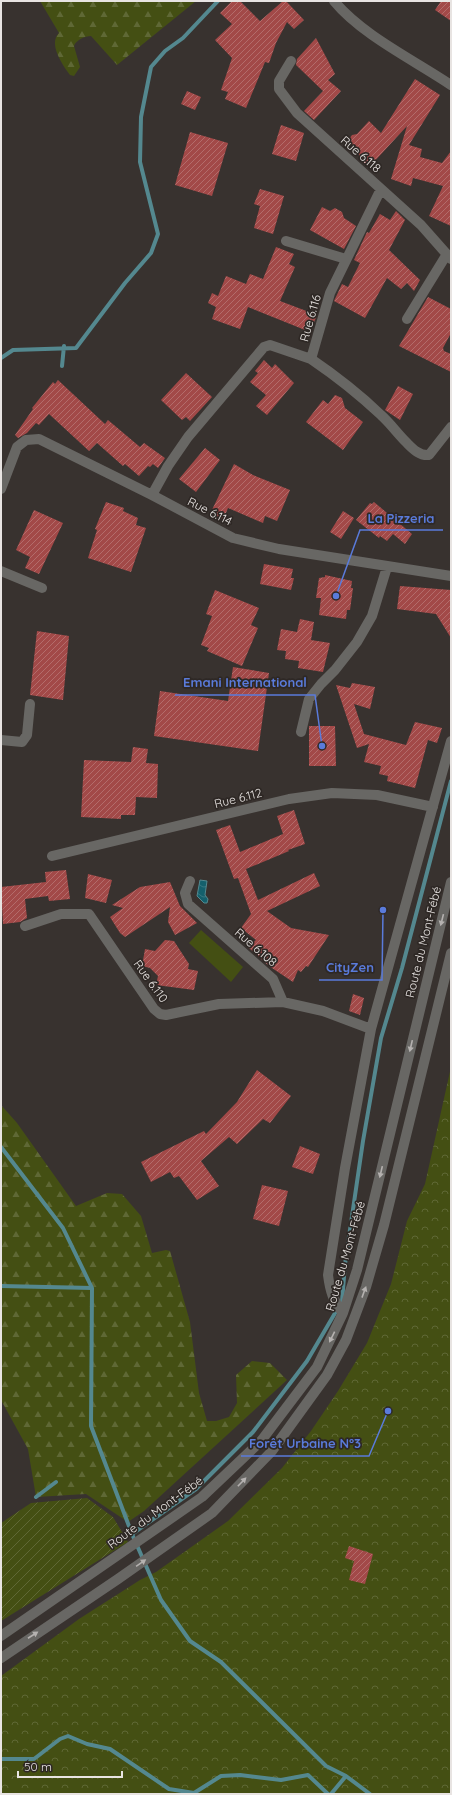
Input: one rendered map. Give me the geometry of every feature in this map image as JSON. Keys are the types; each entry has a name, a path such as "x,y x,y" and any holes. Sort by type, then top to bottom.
{"street":[{"path":"334,1 344,14 374,36 451,85"},
{"name":"Rue 6.118","path":"291,61 278,81 279,89 297,113 421,225 449,257"},
{"name":"Rue 6.116","path":"381,189 330,293 311,359 361,396 417,452 424,456 429,455 451,428"},
{"path":"286,241 346,258"},
{"path":"407,319 449,257"},
{"path":"152,495 168,466 188,437 264,347 270,345 311,359"},
{"name":"Rue 6.114","path":"1,489 17,447 26,440 39,439 152,495 233,538 279,550 451,576"},
{"path":"300,732 309,699 320,684 335,670 357,642 372,616 387,567"},
{"path":"1,571 42,588"},
{"path":"1,740 22,742 25,739 27,735 30,704"},
{"path":"343,1313 335,1303 330,1291 328,1275 345,1168 371,1029 451,741"},
{"name":"Rue 6.112","path":"52,856 289,799 332,793 377,795 432,807"},
{"name":"Rue 6.108","path":"190,881 185,893 188,904 273,979 283,1002"},
{"name":"Route du Mont-Fébé","path":"1,1636 202,1497 261,1441 317,1368 343,1313 370,1220 451,882"},
{"name":"Rue 6.110","path":"25,926 62,914 89,914 154,1009 160,1014 166,1015 219,1004 283,1002"},
{"path":"1,1658 212,1513 272,1451 327,1375 346,1340 366,1287 384,1225 451,953"},
{"path":"283,1002 323,1011 371,1029"}],"green space":[{"path":"40,1 196,1 117,65 91,36 81,39 74,46 80,67 74,76 70,75 57,54 55,43 59,33"},
{"path":"201,930 243,967 231,982 189,943"},
{"path":"451,1067 451,1794 1,1794 1,1676 79,1619 140,1580 156,1572 228,1521 282,1468 311,1431 338,1391 367,1343 391,1284 407,1221 425,1184"},
{"path":"1,1105 17,1123 76,1206 107,1193 122,1194 141,1216 152,1253 166,1250 170,1251 190,1322 199,1393 207,1421 216,1421 229,1417 237,1403 236,1375 252,1361 270,1363 287,1380 144,1511 128,1522 86,1494 36,1497 28,1449 1,1400"},
{"path":"87,1498 113,1517 128,1542 1,1621 1,1523 31,1503"}],"water":[{"path":"200,880 207,881 205,895 208,899 207,903 204,903 197,896"}],"building":[{"path":"232,1 240,1 260,21 283,1 286,1 304,20 294,29 287,22 276,43 269,63 265,62 246,108 225,99 228,92 221,90 232,58 215,40 232,24 220,13"},
{"path":"441,1 451,1 451,21 435,10"},
{"path":"316,38 335,74 328,80 341,91 314,120 304,111 323,91 296,65 297,59"},
{"path":"415,79 440,95 409,145 422,149 420,157 442,163 451,151 451,226 429,216 443,186 413,178 411,186 391,179 407,126 372,164 366,164 361,161 358,152 350,144 349,139 352,135 357,134 369,121 381,133"},
{"path":"187,91 201,97 195,110 181,104"},
{"path":"281,125 304,133 296,161 272,154"},
{"path":"190,132 228,143 212,196 175,185"},
{"path":"260,189 284,196 273,234 254,228 260,206 254,204"},
{"path":"322,207 330,211 335,208 342,212 344,218 356,226 344,249 310,230"},
{"path":"396,211 405,220 389,250 420,280 414,291 407,283 401,289 387,278 365,318 334,301 342,284 348,287 360,263 354,260 367,232 369,233 380,214 390,220"},
{"path":"276,247 294,254 289,264 295,267 280,301 317,315 310,332 248,307 240,329 212,319 216,307 208,303 212,293 218,296 226,276 246,284 250,274 263,279"},
{"path":"428,297 451,309 451,333 443,348 444,351 451,354 451,372 399,346"},
{"path":"264,360 272,368 275,364 294,383 267,415 256,406 266,395 250,382 258,373 255,371"},
{"path":"186,373 212,397 190,421 186,417 182,420 161,400"},
{"path":"58,380 105,424 108,420 140,447 144,443 165,458 158,468 153,464 150,467 148,466 139,476 125,464 123,466 97,443 89,451 49,414 39,425 36,423 27,433 18,438 15,435 33,409 32,408 53,382 55,384"},
{"path":"398,386 413,394 400,420 385,410"},
{"path":"335,395 342,398 345,408 363,422 343,450 306,422 323,400 328,404"},
{"path":"205,448 220,460 196,492 179,479"},
{"path":"234,464 253,475 290,490 277,521 265,516 263,523 228,508 223,520 211,512"},
{"path":"106,502 124,508 123,511 138,518 136,525 146,528 131,572 88,558 97,530 95,529"},
{"path":"374,502 412,534 405,544 393,534 387,541 380,536 379,538 356,520 370,503 372,504"},
{"path":"34,510 63,523 39,574 25,568 30,557 16,550"},
{"path":"343,511 354,518 341,539 330,532"},
{"path":"264,564 293,569 291,578 294,578 291,590 260,584"},
{"path":"325,575 352,581 351,588 353,588 350,610 347,610 346,619 319,615 321,598 316,598 319,578 325,577"},
{"path":"400,586 451,590 451,638 436,614 397,609"},
{"path":"215,590 259,608 251,625 258,628 242,666 207,651 209,648 201,645 212,616 206,614"},
{"path":"300,619 314,622 311,640 330,643 323,672 298,668 299,661 285,659 286,651 277,650 281,629 297,632"},
{"path":"37,631 69,636 63,700 30,695"},
{"path":"233,667 269,673 258,751 154,736 160,691 228,701"},
{"path":"352,683 375,687 370,709 354,704 364,734 406,745 415,722 442,728 437,743 428,740 415,788 387,781 388,776 379,774 381,766 364,762 369,744 357,748 336,685 350,688"},
{"path":"309,726 335,726 336,766 309,766"},
{"path":"133,747 148,749 146,763 158,764 157,798 136,797 135,815 121,815 121,819 81,817 84,760 131,762"},
{"path":"294,810 305,844 246,869 258,900 314,873 320,886 267,911 291,928 329,935 308,967 306,966 301,972 298,970 293,982 269,966 248,947 256,940 241,928 251,914 238,878 234,879 216,830 230,825 240,852 283,834 277,816"},
{"path":"66,870 70,899 49,901 48,896 25,899 27,918 20,922 3,924 1,887 46,882 45,872"},
{"path":"88,874 112,880 106,903 85,898"},
{"path":"170,882 180,906 197,923 175,935 168,922 170,907 125,937 120,933 110,917 123,908 112,905 140,887"},
{"path":"165,940 174,941 189,964 188,969 198,971 194,990 156,985 158,976 150,968 142,966 145,949 155,951"},
{"path":"353,994 364,998 360,1015 349,1011"},
{"path":"257,1070 291,1096 270,1123 263,1119 237,1144 229,1137 201,1161 219,1186 197,1200 179,1176 174,1178 170,1172 151,1182 141,1162 204,1131 206,1134 237,1102"},
{"path":"300,1146 320,1154 313,1174 292,1167"},
{"path":"262,1185 288,1191 279,1226 253,1219"},
{"path":"349,1546 373,1554 365,1584 349,1580 354,1561 345,1558"}],"waterway":[{"path":"1,358 13,350 76,348 125,283 151,253 158,234 140,162 141,117 151,67 165,51 183,38 218,1"},
{"path":"62,366 64,346"},
{"path":"342,1302 345,1264 363,1141 381,1038 402,968 451,781"},
{"path":"1,1147 63,1228 92,1288 91,1426 132,1534 161,1600 190,1641 221,1662 326,1766 346,1776 370,1794"},
{"path":"1,1286 92,1288"},
{"path":"132,1534 196,1489 253,1432 307,1361 338,1308"},
{"path":"36,1497 56,1482"},
{"path":"1,1759 34,1759 60,1739 68,1736 87,1744 110,1749 169,1789 194,1793 221,1776 240,1775 281,1780 308,1775 328,1794"},
{"path":"331,1794 346,1776"}],"place":[{"name":"La Pizzeria","path":"336,596"},
{"name":"Emani International","path":"322,746"},
{"name":"CityZen","path":"383,910"},
{"name":"Forêt Urbaine N°3","path":"388,1411"}]}
